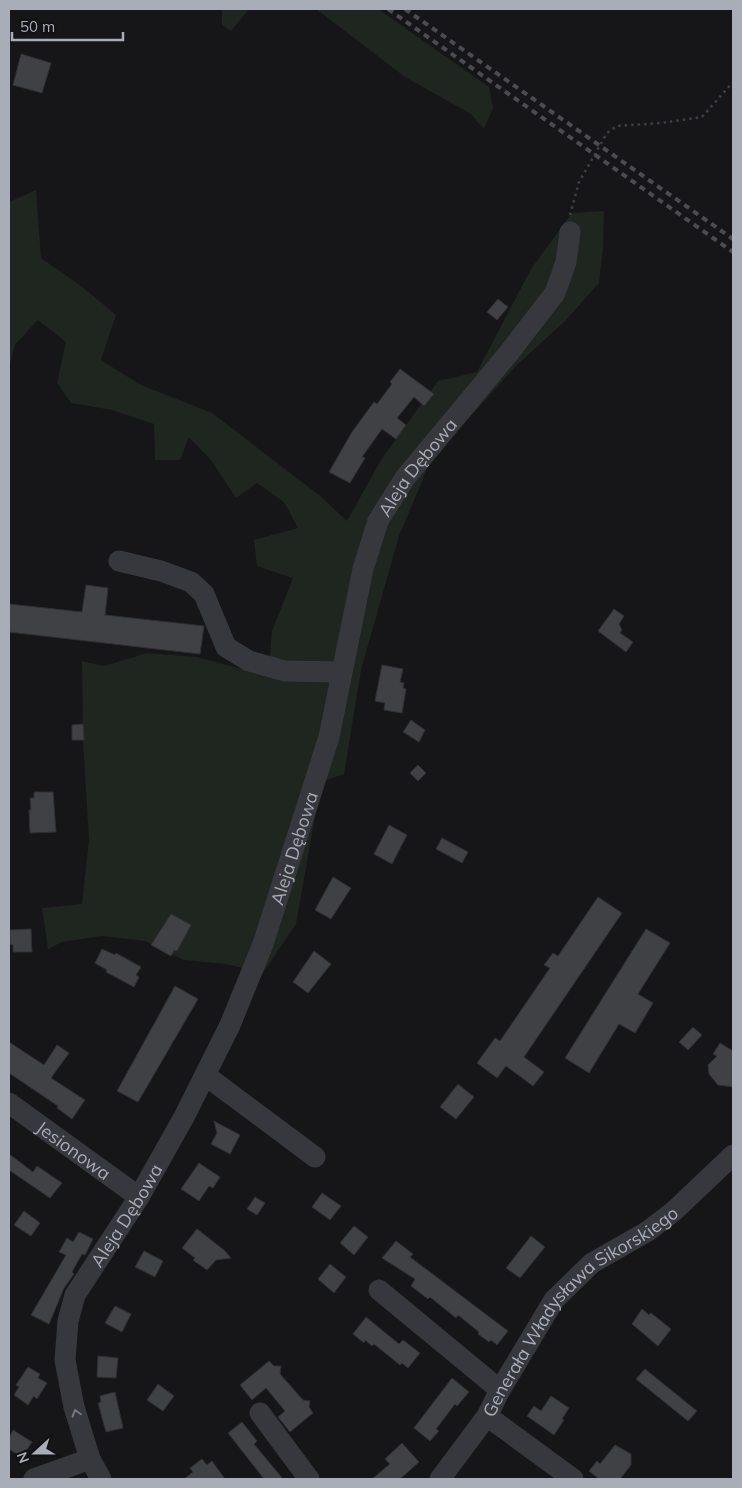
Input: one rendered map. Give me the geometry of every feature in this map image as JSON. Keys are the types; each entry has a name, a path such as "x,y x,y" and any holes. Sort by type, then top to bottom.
{"street":[{"name":"Aleja Dębowa","path":"101,1479 90,1459 74,1407 65,1360 68,1321 75,1295 139,1197 205,1075 230,1025 263,944 329,737 340,672 363,569 378,521 405,478 508,354 555,293 566,262 570,232"},
{"path":"119,561 161,571 191,582 204,594 226,647 249,661 285,671 340,672"},
{"path":"205,1075 315,1156"},
{"name":"Jesionowa","path":"9,1103 139,1197"},
{"name":"Generała Władysława Sikorskiego","path":"440,1479 487,1416 500,1390 554,1300 571,1281 592,1263 648,1231 674,1211 733,1155"},
{"path":"379,1290 500,1390"},
{"path":"260,1413 310,1479"},
{"path":"487,1416 573,1479"},
{"path":"34,1479 90,1459"}],"path":[{"path":"570,232 570,208 579,182 606,133 617,126 661,123 702,117 733,82"}],"shaded area":[{"path":"222,9 249,9 231,31 222,25"},
{"path":"316,9 378,9 489,87 493,108 484,129 471,114 405,77"},
{"path":"36,190 41,258 81,286 116,315 101,360 141,385 212,413 319,495 347,521 381,460 438,381 477,372 531,269 572,213 604,211 603,248 599,283 566,320 516,366 431,460 399,536 361,670 344,774 321,782 296,924 263,973 226,964 184,960 145,941 102,936 62,942 48,949 42,908 82,904 89,840 83,741 82,661 104,666 147,653 197,657 268,676 272,631 293,578 257,566 254,540 298,528 284,502 257,483 236,498 211,460 189,437 180,460 155,460 154,424 112,410 71,403 57,383 66,342 38,320 15,345 9,367 9,202"}],"building":[{"path":"21,54 51,63 42,93 13,85"},
{"path":"498,299 508,307 497,320 487,312"},
{"path":"400,369 434,394 424,406 414,397 397,418 406,425 396,439 382,429 362,457 365,458 350,483 329,472 352,432 374,402 377,404 392,384 390,382"},
{"path":"86,585 108,588 105,615 204,626 200,654 9,632 9,604 82,612"},
{"path":"614,609 624,616 619,624 622,630 620,633 633,642 626,652 598,631"},
{"path":"382,665 403,669 400,682 404,683 403,688 406,689 402,713 384,710 385,703 375,701"},
{"path":"411,720 425,730 419,742 403,732"},
{"path":"83,724 84,740 72,740 72,725"},
{"path":"418,765 426,773 418,781 410,773"},
{"path":"34,792 53,792 56,832 30,833 30,798 34,798"},
{"path":"389,825 407,835 392,864 374,854"},
{"path":"442,838 468,852 462,863 436,849"},
{"path":"333,877 351,888 331,919 315,910"},
{"path":"598,897 622,913 524,1057 544,1072 533,1086 506,1066 497,1078 477,1063 495,1038 500,1041 550,968 544,965 553,953 558,956"},
{"path":"171,914 191,925 177,951 174,950 171,956 151,945"},
{"path":"31,929 32,952 13,952 13,945 10,944 10,930"},
{"path":"646,929 670,943 638,994 653,1003 635,1033 619,1024 589,1073 565,1058"},
{"path":"102,949 115,955 116,953 141,967 136,975 139,977 134,987 106,972 107,970 95,963"},
{"path":"314,951 331,964 308,993 293,982"},
{"path":"175,986 198,999 138,1102 117,1091"},
{"path":"693,1027 702,1035 688,1050 679,1042"},
{"path":"9,1042 44,1065 57,1045 69,1053 51,1078 85,1100 72,1119 57,1108 58,1106 9,1073"},
{"path":"720,1043 733,1051 733,1087 718,1085 709,1074 708,1065 717,1056 713,1054"},
{"path":"458,1084 474,1097 456,1119 440,1107"},
{"path":"214,1121 240,1135 230,1154 211,1144 217,1133"},
{"path":"9,1154 33,1172 37,1166 62,1183 50,1198 9,1170"},
{"path":"199,1163 220,1177 213,1188 209,1186 199,1201 181,1189"},
{"path":"322,1193 341,1206 330,1220 312,1207"},
{"path":"255,1197 265,1203 257,1215 247,1209"},
{"path":"24,1211 40,1223 31,1236 14,1225"},
{"path":"354,1226 368,1237 354,1255 340,1243"},
{"path":"197,1229 224,1250 231,1258 216,1260 207,1270 193,1260 195,1258 182,1248"},
{"path":"79,1232 93,1239 85,1255 82,1254 72,1272 74,1274 64,1288 49,1324 31,1315 66,1255 59,1252 67,1238 73,1242"},
{"path":"531,1236 545,1247 520,1278 506,1268"},
{"path":"396,1241 413,1254 410,1257 508,1331 497,1345 478,1334 479,1332 458,1315 456,1318 430,1297 428,1299 411,1286 415,1279 382,1258"},
{"path":"144,1251 163,1261 155,1277 135,1267"},
{"path":"330,1264 346,1277 334,1293 318,1279"},
{"path":"115,1306 131,1314 122,1332 105,1323"},
{"path":"642,1309 649,1315 651,1313 671,1329 658,1346 632,1324"},
{"path":"366,1317 399,1344 403,1340 420,1353 408,1368 402,1363 400,1365 374,1344 372,1346 365,1340 364,1343 353,1334"},
{"path":"98,1356 118,1358 116,1378 97,1377"},
{"path":"269,1361 274,1366 281,1366 280,1374 303,1400 310,1401 309,1407 313,1413 290,1432 278,1417 285,1411 266,1388 252,1400 240,1385"},
{"path":"28,1367 40,1374 38,1378 47,1383 37,1399 34,1396 28,1405 14,1395 19,1387 16,1385"},
{"path":"645,1369 697,1411 688,1421 636,1379"},
{"path":"452,1378 469,1392 457,1406 455,1404 436,1429 439,1431 430,1441 414,1428"},
{"path":"158,1384 174,1396 163,1411 147,1400"},
{"path":"115,1392 123,1428 106,1432 98,1403 101,1402 100,1396"},
{"path":"551,1396 569,1408 554,1435 527,1416 534,1406 541,1411"},
{"path":"242,1422 257,1441 254,1444 283,1479 264,1479 228,1433"},
{"path":"13,1430 32,1442 22,1457 9,1449 9,1438"},
{"path":"402,1443 419,1462 400,1479 372,1479 390,1464 385,1459"},
{"path":"615,1445 631,1454 631,1465 620,1479 599,1479 589,1471 597,1461 600,1464"},
{"path":"202,1459 207,1465 212,1461 225,1479 184,1479 193,1472 190,1468"}],"railway":[{"path":"388,9 733,252"},
{"path":"405,9 733,239"}]}
